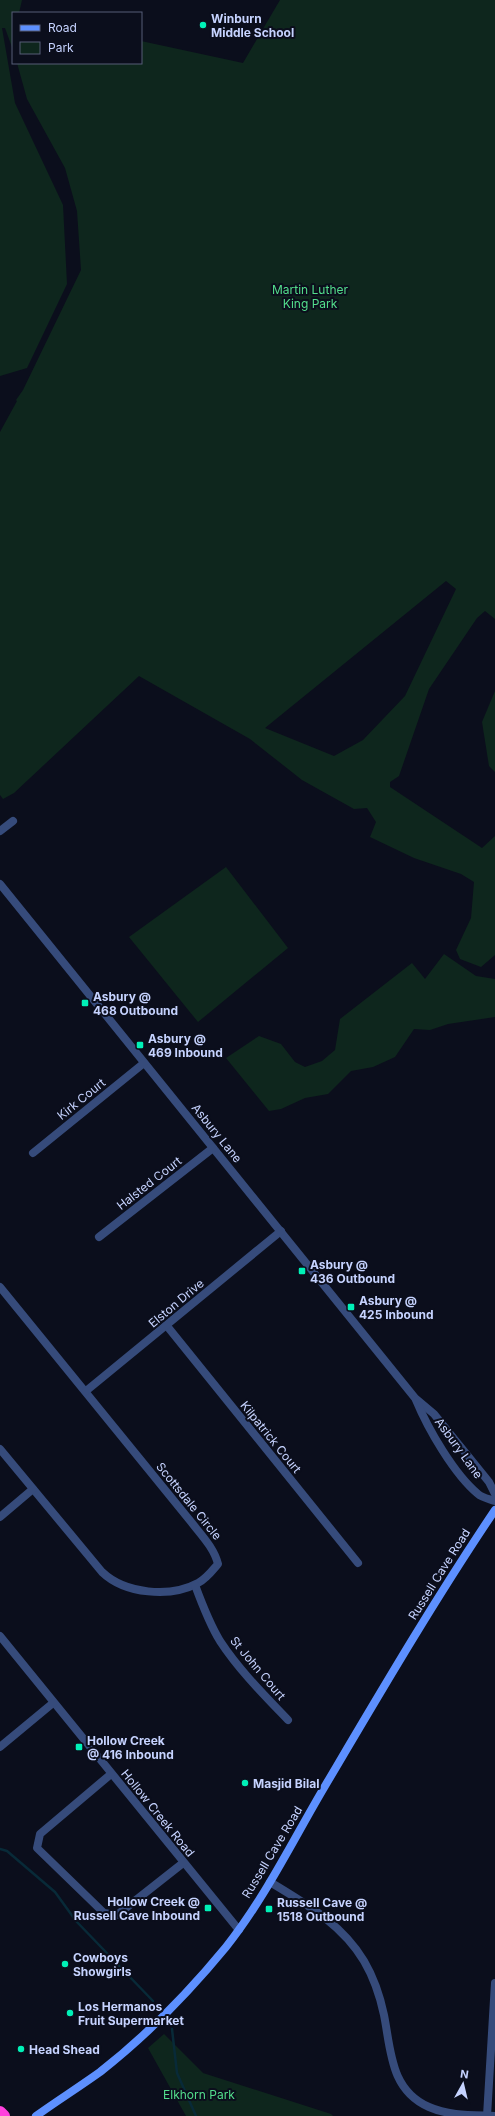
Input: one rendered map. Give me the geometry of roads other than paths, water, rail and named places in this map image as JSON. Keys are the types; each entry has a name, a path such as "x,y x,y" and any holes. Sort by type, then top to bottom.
{"highway":[{"path":"0,2112 4,2116"}],"main road":[{"name":"Russell Cave Road","path":"36,2116 100,2071 134,2043 206,1970 239,1930 270,1882 456,1567 495,1510"}],"street":[{"path":"0,831 13,821"},
{"name":"Asbury Lane","path":"0,884 415,1398 434,1414 489,1482 495,1494"},
{"name":"Kirk Court","path":"33,1153 144,1063"},
{"name":"Halsted Court","path":"99,1237 213,1148"},
{"name":"Elston Drive","path":"86,1392 281,1231"},
{"name":"Scottsdale Circle","path":"0,1287 216,1555 218,1564 207,1577 195,1584 182,1588 151,1592 117,1583 102,1572 0,1449"},
{"name":"Kilpatrick Court","path":"167,1326 358,1562"},
{"name":"Asbury Lane","path":"415,1398 425,1422 459,1473 479,1495 495,1501"},
{"path":"0,1517 33,1489"},
{"name":"St John Court","path":"195,1584 205,1612 219,1640 253,1683 288,1720"},
{"name":"Hollow Creek Road","path":"0,1636 239,1930"},
{"path":"0,1747 53,1703"},
{"path":"111,1774 40,1834 37,1848 104,1913 117,1914 183,1863"},
{"path":"270,1882 328,1919 349,1939 364,1960 379,1995 392,2064 405,2089 417,2100 430,2107 458,2114 495,2116"},
{"path":"487,2116 495,1983"}],"waterway":[{"path":"0,1849 7,1851 55,1892 76,1921 153,2001"},
{"path":"172,2029 177,2073 196,2116"}],"place":[{"name":"Winburn Middle School","path":"203,25"},
{"name":"Asbury @ 468 Outbound","path":"85,1003"},
{"name":"Asbury @ 469 Inbound","path":"140,1045"},
{"name":"Asbury @ 436 Outbound","path":"302,1271"},
{"name":"Asbury @ 425 Inbound","path":"351,1307"},
{"name":"Hollow Creek @ 416 Inbound","path":"79,1747"},
{"name":"Masjid Bilal","path":"245,1783"},
{"name":"Hollow Creek @ Russell Cave Inbound","path":"208,1908"},
{"name":"Russell Cave @ 1518 Outbound","path":"269,1909"},
{"name":"Cowboys Showgirls","path":"65,1964"},
{"name":"Los Hermanos Fruit Supermarket","path":"70,2013"},
{"name":"Head Shead","path":"21,2049"}],"park label":[{"name":"Martin Luther King Park","path":"310,296"},
{"name":"Elkhorn Park","path":"199,2094"}]}
